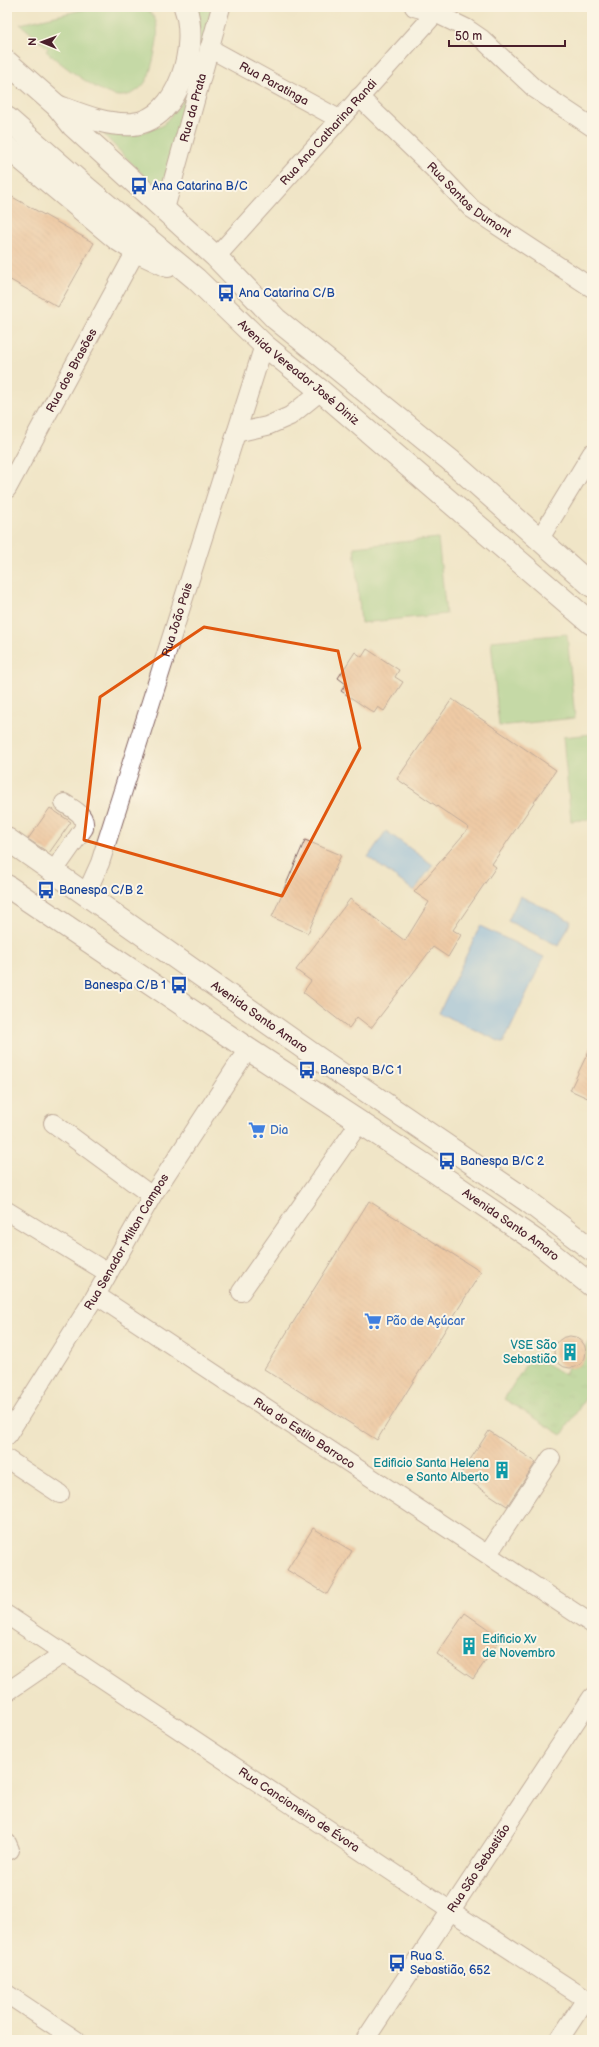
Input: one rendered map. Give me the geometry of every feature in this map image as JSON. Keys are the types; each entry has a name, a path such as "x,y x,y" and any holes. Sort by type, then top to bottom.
{"main road":[{"path":"7,62 57,106 106,122 132,124 145,121 155,116 173,96 181,80 189,53 191,36 190,24 185,7"},
{"name":"Avenida Vereador José Diniz","path":"57,106 73,126 216,257 276,319 450,460 592,586"},
{"name":"Avenida Vereador José Diniz","path":"7,118 46,153 196,279 264,345 321,391 592,624"},
{"path":"7,147 117,239 136,251 196,279"},
{"name":"Avenida Santo Amaro","path":"7,839 528,1202 592,1250"},
{"name":"Avenida Santo Amaro","path":"7,886 248,1049 536,1240 592,1286"}],"street":[{"name":"Rua da Prata","path":"165,209 221,7"},
{"path":"414,7 438,10 466,28 482,39 535,89 592,127"},
{"name":"Rua Ana Catharina Randi","path":"216,257 438,10"},
{"name":"Rua Paratinga","path":"209,48 339,119"},
{"name":"Rua Santos Dumont","path":"359,97 434,169 472,209 592,288"},
{"name":"Rua dos Brasões","path":"7,489 136,251"},
{"name":"Rua João Pais","path":"86,894 100,863 264,345"},
{"path":"236,433 266,426 290,416 321,391"},
{"path":"539,540 592,453"},
{"path":"53,872 84,828 85,821 82,816 64,802"},
{"name":"Rua Senador Milton Campos","path":"7,1436 96,1295 152,1196 248,1049"},
{"path":"241,1292 360,1122"},
{"path":"53,1123 152,1196"},
{"path":"7,1211 108,1273"},
{"name":"Rua do Estilo Barroco","path":"96,1295 592,1624"},
{"path":"488,1554 551,1458"},
{"path":"7,1459 60,1494"},
{"name":"Rua Cancioneiro de Évora","path":"7,1615 451,1911 589,2001"},
{"path":"7,1692 64,1653"},
{"name":"Rua São Sebastião","path":"365,2040 592,1696"},
{"path":"7,1994 76,2040"},
{"path":"558,2040 589,2001"}],"highlighted area":[{"path":"204,627 338,651 360,748 282,896 84,840 100,697"}],"green space":[{"path":"95,7 141,7 150,12 157,25 158,32 155,54 149,74 141,88 130,94 118,96 101,90 91,84 46,51 48,48 20,24"},
{"path":"195,7 215,7 162,189 157,189 104,135 132,136 162,126 183,101 197,60 200,18"},
{"path":"438,538 446,614 361,623 354,547"},
{"path":"567,634 575,718 499,726 491,641"},
{"path":"592,734 592,819 571,821 563,737"},
{"path":"592,1337 592,1388 562,1435 504,1399 532,1355 565,1375 568,1368 573,1368 580,1365 584,1359 586,1351 585,1347"}],"water":[{"path":"386,831 433,865 414,891 368,857"},
{"path":"520,896 571,921 559,946 508,921"},
{"path":"480,926 544,957 503,1043 439,1013"}],"building":[{"path":"7,194 94,243 58,307 7,278"},
{"path":"367,649 399,670 395,677 403,682 384,711 378,707 374,713 341,691 346,684 338,678 355,652 362,657"},
{"path":"452,699 556,770 492,864 496,867 453,930 461,935 448,957 433,947 371,1028 357,1017 349,1028 303,992 311,981 296,970 350,899 405,941 429,902 414,892 469,828 397,779"},
{"path":"50,808 71,822 49,853 28,839"},
{"path":"305,840 341,855 308,933 272,917"},
{"path":"592,1044 592,1100 570,1090"},
{"name":"Pão de Açúcar","path":"369,1201 481,1272 377,1440 264,1369"},
{"name":"VSE São Sebastião","path":"567,1336 573,1336 582,1340 586,1352 582,1364 573,1368 567,1368 558,1364 554,1355 554,1349 558,1340"},
{"name":"Edificio Santa Helena e Santo Alberto","path":"489,1431 536,1462 507,1506 460,1475"},
{"path":"313,1528 352,1551 327,1594 287,1570"},
{"name":"Edificio Xv de Novembro","path":"465,1613 501,1638 473,1679 437,1654"}],"place":[{"name":"Ana Catarina B/C","path":"139,186"},
{"name":"Ana Catarina C/B","path":"226,293"},
{"name":"Banespa C/B 2","path":"46,890"},
{"name":"Banespa C/B 1","path":"179,985"},
{"name":"Banespa B/C 1","path":"307,1070"},
{"name":"Dia","path":"257,1130"},
{"name":"Banespa B/C 2","path":"447,1161"},
{"name":"Pão de Açúcar","path":"373,1321"},
{"name":"VSE São Sebastião","path":"570,1352"},
{"name":"Edificio Santa Helena e Santo Alberto","path":"502,1470"},
{"name":"Edificio Xv de Novembro","path":"469,1646"},
{"name":"Rua S. Sebastião, 652","path":"397,1963"}]}
